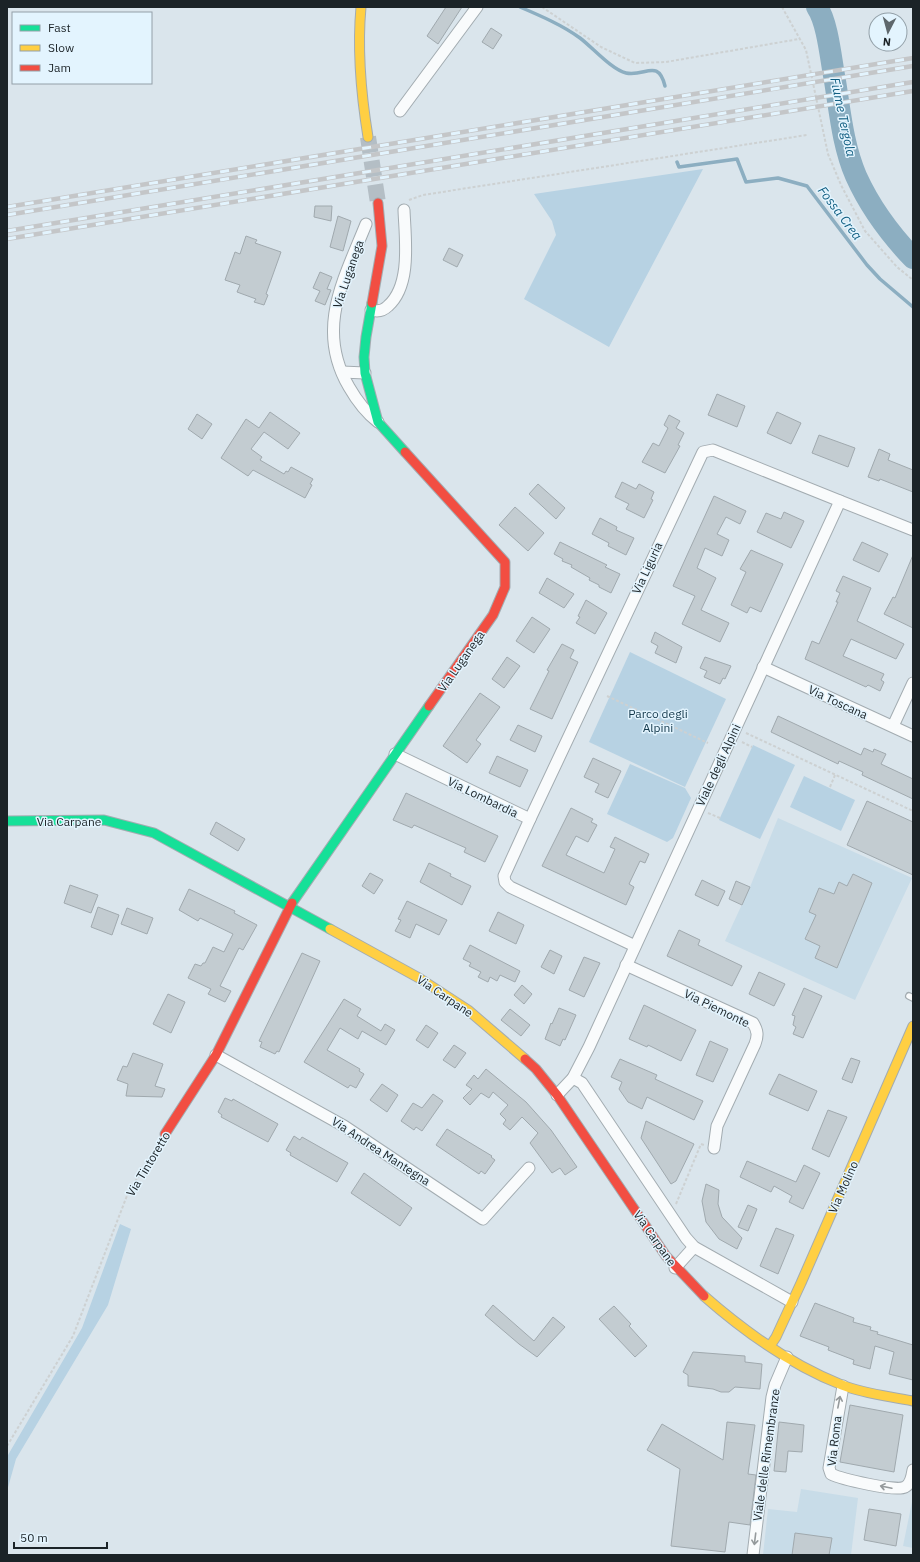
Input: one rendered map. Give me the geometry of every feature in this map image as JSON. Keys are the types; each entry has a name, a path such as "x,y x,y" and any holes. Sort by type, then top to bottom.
{"street":[{"path":"361,7 358,56 368,136"},
{"path":"400,111 477,7"},
{"name":"Via Luganega","path":"378,203 382,246 366,337 364,373 378,422"},
{"path":"371,310 381,311 386,308 396,299 401,286 406,246 404,210"},
{"name":"Via Luganega","path":"289,908 493,615 505,587 505,562 378,422 365,412 342,372 333,340 333,321 340,290 366,224"},
{"path":"342,372 364,373"},
{"path":"351,390 368,387"},
{"name":"Via Liguria","path":"530,819 703,452 713,450 840,501"},
{"path":"840,501 913,530"},
{"name":"Viale degli Alpini","path":"558,1095 573,1078 840,501"},
{"name":"Via Toscana","path":"763,667 913,736"},
{"path":"892,726 913,682"},
{"name":"Via Lombardia","path":"396,754 530,819 504,876 510,887 635,946"},
{"name":"Via Carpane","path":"7,821 104,820 154,833 419,978 468,1010 536,1069 558,1095 675,1268 706,1298 770,1346"},
{"name":"Via Tintoretto","path":"165,1134 216,1055 289,908"},
{"name":"Via Piemonte","path":"626,965 753,1023 756,1028 757,1032 755,1044 717,1126 714,1148"},
{"name":"Via Molino","path":"770,1346 792,1302 913,1026"},
{"name":"Via Andrea Mantegna","path":"216,1055 344,1126 483,1219 529,1168"},
{"name":"Via Carpane","path":"573,1078 582,1083 590,1094 686,1238 694,1247 792,1302"},
{"path":"675,1268 694,1247"},
{"path":"770,1346 823,1378 843,1386 913,1401"},
{"name":"Viale delle Rimembranze","path":"753,1555 772,1397 775,1385 787,1357"},
{"name":"Via Roma","path":"843,1386 829,1468 831,1474 895,1488 906,1486 909,1483 913,1470"}],"path":[{"path":"542,7 601,46 635,63 666,62 800,39"},
{"path":"782,7 806,50 828,154 841,185 865,231 897,267 913,280"},
{"path":"404,210 405,201 423,195 807,135"},
{"path":"607,696 708,743"},
{"path":"744,732 913,811"},
{"path":"740,741 752,747"},
{"path":"830,787 835,775"},
{"path":"707,812 720,818"},
{"name":"Via Tintoretto","path":"7,1446 73,1336 128,1193 165,1134"},
{"path":"674,1208 701,1144 714,1148"}],"shaded area":[{"path":"778,818 912,878 855,1000 725,941 750,887"},
{"path":"801,1489 858,1498 851,1555 763,1555 768,1509 797,1512"},
{"path":"913,1502 913,1548 903,1546"}],"green space":[{"path":"703,169 609,347 524,299 556,235 552,221 534,194"},
{"name":"Parco degli Alpini","path":"630,652 726,699 685,787 589,742"},
{"path":"753,745 795,765 760,839 719,820"},
{"path":"630,764 685,788 691,798 673,838 667,842 607,814"},
{"path":"804,776 855,800 841,831 790,807"},
{"path":"120,1224 131,1229 108,1305 16,1459 7,1491 8,1455 82,1328"}],"building":[{"path":"446,7 462,7 438,44 427,36"},
{"path":"491,28 502,35 493,49 482,42"},
{"path":"315,206 332,206 331,221 314,217"},
{"path":"338,216 351,221 343,251 330,247"},
{"path":"246,236 257,240 255,243 281,252 266,294 268,295 264,305 254,302 256,299 237,292 240,285 225,280 235,252 240,254"},
{"path":"449,248 463,255 457,267 443,260"},
{"path":"320,272 332,277 327,289 331,290 325,305 315,301 320,291 313,288"},
{"path":"717,394 745,406 737,427 708,415"},
{"path":"270,412 300,433 288,449 264,432 251,449 262,457 260,460 284,474 286,471 288,472 291,467 313,479 310,484 312,485 305,498 253,470 248,476 221,458 246,419 259,428"},
{"path":"777,412 801,423 791,444 767,433"},
{"path":"197,414 212,424 202,439 188,429"},
{"path":"669,415 680,421 676,428 684,433 678,445 680,446 665,473 642,462 653,443 659,446 668,428 664,425"},
{"path":"819,435 855,448 848,467 812,453"},
{"path":"879,449 890,454 888,460 913,470 913,492 880,479 879,481 868,477"},
{"path":"622,482 636,489 639,484 654,492 651,499 653,500 644,518 626,509 629,504 615,497"},
{"path":"538,484 565,508 556,519 529,494"},
{"path":"714,496 746,511 740,524 726,517 717,534 729,540 722,556 705,548 697,568 716,578 701,610 729,623 720,642 682,624 695,596 673,586"},
{"path":"515,507 544,533 528,551 499,525"},
{"path":"784,512 804,521 791,548 757,532 766,513 781,519"},
{"path":"600,518 617,527 616,530 634,538 626,555 608,546 609,543 592,534"},
{"path":"560,542 607,565 605,567 620,574 611,593 599,587 599,585 589,580 590,578 571,567 572,565 562,561 563,559 554,554"},
{"path":"862,542 888,554 879,572 853,560"},
{"path":"751,550 783,564 761,612 750,607 747,613 731,605 746,572 740,569"},
{"path":"913,555 913,628 884,614 893,597 895,598"},
{"path":"843,576 871,588 857,621 904,644 896,659 851,639 843,656 884,674 881,680 884,682 880,691 868,685 866,687 805,659 812,641 819,644 838,602 836,602 840,593 836,591"},
{"path":"547,578 574,594 564,608 539,593"},
{"path":"586,600 607,613 595,634 576,623 580,617 578,616"},
{"path":"532,617 550,629 534,653 516,641"},
{"path":"655,632 682,647 676,663 655,653 658,646 651,642"},
{"path":"562,644 574,650 570,658 578,662 552,719 530,709 549,671 547,670"},
{"path":"507,657 520,666 504,688 492,679"},
{"path":"705,657 731,666 725,679 723,678 720,684 704,677 707,671 700,668"},
{"path":"480,693 500,707 476,740 481,744 467,763 443,746"},
{"path":"778,716 861,755 864,748 873,752 874,749 886,754 881,764 913,779 913,799 862,775 863,772 839,761 838,764 771,732"},
{"path":"518,725 542,736 535,752 510,740"},
{"path":"497,756 528,770 520,787 489,773"},
{"path":"593,758 621,771 608,798 595,792 599,784 584,777"},
{"path":"406,793 498,836 485,862 464,852 466,848 414,825 412,828 393,820"},
{"path":"867,801 913,822 913,875 847,845"},
{"path":"571,808 593,819 591,822 597,825 588,842 576,836 566,855 604,873 615,849 610,847 615,837 649,854 645,863 640,861 629,884 634,887 626,905 542,866"},
{"path":"216,822 245,839 238,851 210,834"},
{"path":"429,863 451,874 450,876 471,886 462,905 420,882"},
{"path":"370,873 383,880 374,894 362,886"},
{"path":"853,874 872,883 837,968 815,958 820,946 805,939 816,915 809,912 819,888 834,894 839,882 847,886"},
{"path":"702,880 725,891 718,906 695,895"},
{"path":"736,881 750,887 742,905 729,899"},
{"path":"70,885 98,895 91,913 64,903"},
{"path":"189,889 235,911 234,913 257,925 243,950 239,948 220,986 231,991 225,1002 208,994 211,989 188,978 195,964 201,966 205,963 213,947 224,952 233,934 200,918 198,921 179,910"},
{"path":"407,901 447,920 439,935 416,924 410,938 395,931 401,920 398,919"},
{"path":"98,907 119,915 112,935 91,927"},
{"path":"127,908 153,918 147,934 121,924"},
{"path":"498,912 524,925 516,944 489,931"},
{"path":"679,930 700,940 698,945 742,966 732,986 667,956"},
{"path":"470,945 520,971 515,982 500,975 497,981 490,977 488,982 478,977 481,972 469,966 471,963 463,959"},
{"path":"550,950 562,956 554,974 541,967"},
{"path":"302,953 320,961 279,1052 277,1051 275,1054 260,1047 262,1042 259,1041"},
{"path":"584,957 600,963 584,997 569,990"},
{"path":"759,972 785,984 774,1006 749,994"},
{"path":"522,985 532,994 524,1004 514,995"},
{"path":"804,988 822,996 803,1038 793,1034 796,1027 793,1025 795,1016 792,1015"},
{"path":"168,994 185,1002 171,1033 153,1024"},
{"path":"344,999 361,1009 357,1016 381,1031 385,1024 395,1030 386,1045 362,1031 358,1039 340,1028 327,1050 360,1069 359,1071 364,1074 356,1088 350,1085 348,1088 304,1062"},
{"path":"644,1005 696,1030 681,1061 648,1045 647,1047 629,1039"},
{"path":"559,1008 576,1015 565,1040 563,1039 560,1046 545,1039"},
{"path":"510,1009 530,1025 521,1036 501,1020"},
{"path":"426,1025 438,1033 428,1048 416,1040"},
{"path":"710,1041 728,1049 713,1082 696,1075"},
{"path":"454,1045 466,1053 455,1068 443,1060"},
{"path":"133,1053 163,1064 155,1086 165,1089 162,1097 126,1096 128,1084 117,1080 123,1066 127,1067"},
{"path":"851,1058 860,1061 852,1083 842,1079"},
{"path":"620,1059 657,1075 655,1079 703,1101 694,1120 647,1097 642,1109 628,1102 619,1089 622,1082 611,1077"},
{"path":"486,1069 526,1102 551,1130 577,1167 565,1175 560,1168 552,1173 530,1143 538,1133 522,1117 510,1130 503,1124 506,1120 500,1114 508,1105 493,1092 489,1098 481,1093 470,1105 463,1098 472,1089 466,1085 474,1075 478,1079"},
{"path":"779,1074 817,1091 808,1111 769,1094"},
{"path":"382,1084 398,1095 387,1112 370,1100"},
{"path":"433,1094 443,1101 422,1131 416,1127 414,1130 401,1121 413,1103 422,1108"},
{"path":"225,1098 232,1101 233,1099 278,1124 268,1142 221,1117 222,1115 218,1112"},
{"path":"828,1110 847,1117 829,1157 812,1149"},
{"path":"646,1121 694,1144 676,1181 671,1184 641,1138"},
{"path":"447,1129 492,1156 491,1157 495,1160 485,1174 481,1171 479,1174 436,1145"},
{"path":"294,1136 300,1140 302,1137 348,1163 337,1182 290,1155 291,1153 286,1150"},
{"path":"747,1161 796,1182 804,1165 820,1173 803,1209 789,1202 792,1196 774,1186 771,1192 740,1177"},
{"path":"364,1173 412,1208 400,1226 351,1193"},
{"path":"706,1184 719,1190 718,1204 722,1217 742,1238 737,1249 719,1239 706,1222 702,1201"},
{"path":"748,1205 757,1209 748,1231 738,1227"},
{"path":"776,1228 794,1235 778,1274 760,1266"},
{"path":"815,1303 854,1318 853,1322 871,1327 870,1330 878,1332 877,1334 913,1345 913,1380 889,1374 894,1352 875,1346 870,1369 853,1364 854,1360 828,1350 829,1347 800,1336"},
{"path":"493,1305 534,1341 553,1317 565,1327 537,1357 485,1315"},
{"path":"614,1306 631,1324 629,1326 647,1346 635,1357 599,1319"},
{"path":"693,1352 745,1356 745,1362 762,1364 760,1389 735,1387 729,1392 721,1392 713,1389 688,1386 688,1375 683,1372"},
{"path":"850,1405 903,1415 894,1472 840,1462"},
{"path":"727,1422 755,1425 748,1474 756,1475 750,1525 729,1522 725,1552 671,1546 680,1469 647,1450 662,1424 723,1460"},
{"path":"779,1422 804,1425 802,1452 788,1451 786,1472 774,1471"},
{"path":"869,1509 901,1514 896,1546 864,1540"},
{"path":"795,1533 832,1538 829,1555 792,1555"}],"waterway":[{"name":"Fossa Crea","path":"520,7 573,33 608,63 620,71 633,74 650,70 659,73 665,86"},
{"name":"Fiume Tergola","path":"817,7 824,22 842,129 856,176 874,209 896,239 913,258"},
{"name":"Fossa Crea","path":"677,162 679,167 737,159 746,182 778,178 807,186 867,265 880,279 913,307"}],"tunnel":[{"path":"368,137 378,203"}],"railway":[{"path":"7,207 913,58"},
{"path":"7,215 913,66"},
{"path":"7,231 913,82"},
{"path":"7,239 913,91"}],"traffic: fast":[{"path":"372,303 366,337 364,357 365,373 378,422 405,452"},
{"path":"292,903 429,706"},
{"path":"7,821 104,820 154,833 330,929"}],"traffic: slow":[{"path":"361,7 359,40 360,72 368,137"},
{"path":"330,929 419,978 468,1010 525,1059"},
{"path":"770,1346 776,1337 801,1283 913,1026"},
{"path":"704,1296 752,1335 805,1368 850,1388 868,1393 913,1401"}],"traffic: jam":[{"path":"372,303 382,246 378,203"},
{"path":"405,452 505,562 505,587 493,615 429,706"},
{"path":"165,1134 216,1055 292,903"},
{"path":"525,1059 536,1069 557,1095 666,1256 704,1296"}]}
